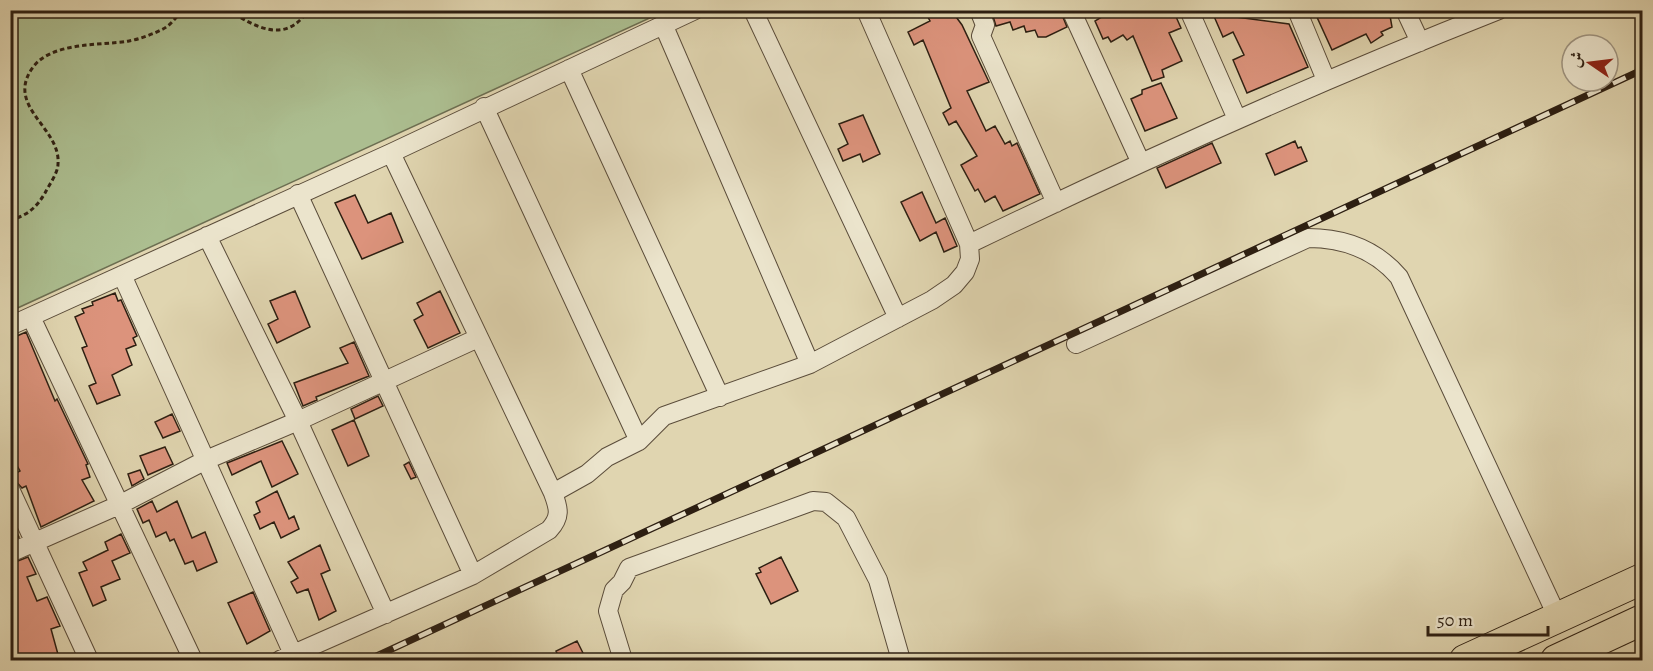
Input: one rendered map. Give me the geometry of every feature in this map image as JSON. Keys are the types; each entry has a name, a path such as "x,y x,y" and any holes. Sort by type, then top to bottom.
{"main road":[{"path":"1465,660 1642,579"},
{"path":"1556,660 1598,651 1642,620"}],"street":[{"path":"10,326 391,153 484,107 695,10"},
{"path":"753,10 898,318"},
{"path":"553,493 587,474 607,457 639,441 664,416 810,364 932,300 954,285 965,272 970,259 969,244 866,10"},
{"path":"979,10 985,25 981,36 1056,202"},
{"path":"1071,10 1140,162"},
{"path":"1189,10 1237,119"},
{"path":"1297,10 1326,80"},
{"path":"1405,10 1420,42"},
{"path":"969,244 1140,162 1237,119 1326,80 1499,10"},
{"path":"663,24 810,364"},
{"path":"569,69 720,397"},
{"path":"484,107 639,441"},
{"path":"122,275 206,460 286,657 473,575 549,530 557,521 559,509 391,153"},
{"path":"298,194 473,575"},
{"path":"207,236 298,421 386,614"},
{"path":"1076,344 1308,238 1340,240 1375,255 1399,277 1558,618"},
{"path":"31,317 193,660"},
{"path":"10,553 119,505 206,460 298,421 478,338"},
{"path":"10,489 89,660"},
{"path":"623,660 608,611 614,590 622,582 629,568 813,501 826,502 846,518 878,580 901,660"}],"path":[{"path":"10,220 20,218 37,207 58,166 57,147 49,133 34,118 27,103 24,86 31,69 49,54 131,40 151,34 166,28 183,10"},
{"path":"228,10 261,29 280,31 301,22 308,10"}],"green space":[{"path":"11,10 665,10 665,11 11,311"}],"building":[{"path":"924,10 951,10 962,25 989,82 967,91 986,131 995,126 1005,144 1010,141 1012,146 1017,143 1040,194 1003,211 995,196 985,202 978,189 975,191 961,165 977,156 956,121 949,125 943,113 951,108 923,40 914,45 908,32 930,21"},
{"path":"991,10 1060,10 1067,27 1046,37 1038,37 1035,30 1026,32 1024,26 1013,30 1010,22 996,26"},
{"path":"1103,10 1173,10 1181,28 1169,33 1182,61 1162,70 1164,77 1152,81 1133,36 1127,40 1123,35 1111,42 1108,37 1103,39 1095,21 1105,15"},
{"path":"1326,10 1389,10 1392,27 1381,32 1383,35 1371,43 1366,34 1332,50 1316,15"},
{"path":"1213,14 1289,24 1308,67 1247,93 1233,60 1244,55 1233,32 1223,37"},
{"path":"1161,83 1177,118 1145,131 1131,99 1142,94 1142,90"},
{"path":"863,115 880,154 863,162 860,154 843,161 838,149 848,144 839,124"},
{"path":"1295,141 1298,148 1301,147 1307,161 1275,175 1266,154"},
{"path":"1212,143 1221,163 1166,188 1157,168"},
{"path":"922,192 936,223 945,218 957,246 944,252 936,232 920,241 901,202"},
{"path":"355,195 368,223 391,213 403,242 362,259 335,203"},
{"path":"295,291 310,327 277,343 268,324 278,319 270,301"},
{"path":"440,291 460,333 428,348 414,320 423,315 417,303"},
{"path":"115,293 118,301 121,300 137,336 133,338 136,345 126,349 132,365 112,375 120,395 97,404 89,386 96,383 82,348 87,346 75,317 84,313 82,309 93,305 92,302"},
{"path":"26,332 55,401 57,399 88,464 86,465 90,477 82,480 94,501 41,527 26,486 22,488 11,476 20,471 10,453 10,339"},
{"path":"354,342 369,376 316,397 317,400 303,406 294,383 348,363 340,348"},
{"path":"378,396 383,406 355,419 351,409"},
{"path":"172,414 180,431 163,438 155,422"},
{"path":"354,420 369,456 348,466 332,430"},
{"path":"282,441 298,474 272,487 261,461 232,475 227,463"},
{"path":"165,447 173,464 148,475 140,456"},
{"path":"409,462 416,477 411,479 404,465"},
{"path":"140,470 144,479 132,486 128,474"},
{"path":"277,491 289,519 294,516 299,529 281,538 274,522 260,529 254,515 260,512 256,502"},
{"path":"152,501 157,512 177,501 192,538 205,532 217,562 197,571 193,561 185,564 174,539 170,541 166,532 156,537 149,520 143,523 137,509"},
{"path":"10,519 19,537 10,540"},
{"path":"121,534 130,553 112,561 120,579 101,587 106,600 93,606 79,573 87,570 83,562 108,550 105,542"},
{"path":"320,545 330,570 321,574 336,611 319,620 308,589 297,593 291,582 298,578 288,562"},
{"path":"28,557 36,574 27,577 37,601 47,597 60,626 51,629 59,658 52,660 20,660 10,644 10,564"},
{"path":"781,557 798,591 771,604 756,574 761,572 759,568"},
{"path":"253,592 270,631 247,644 228,603"},
{"path":"577,641 584,655 572,660 560,660 556,651"}],"railway":[{"path":"368,660 1642,70"}]}
